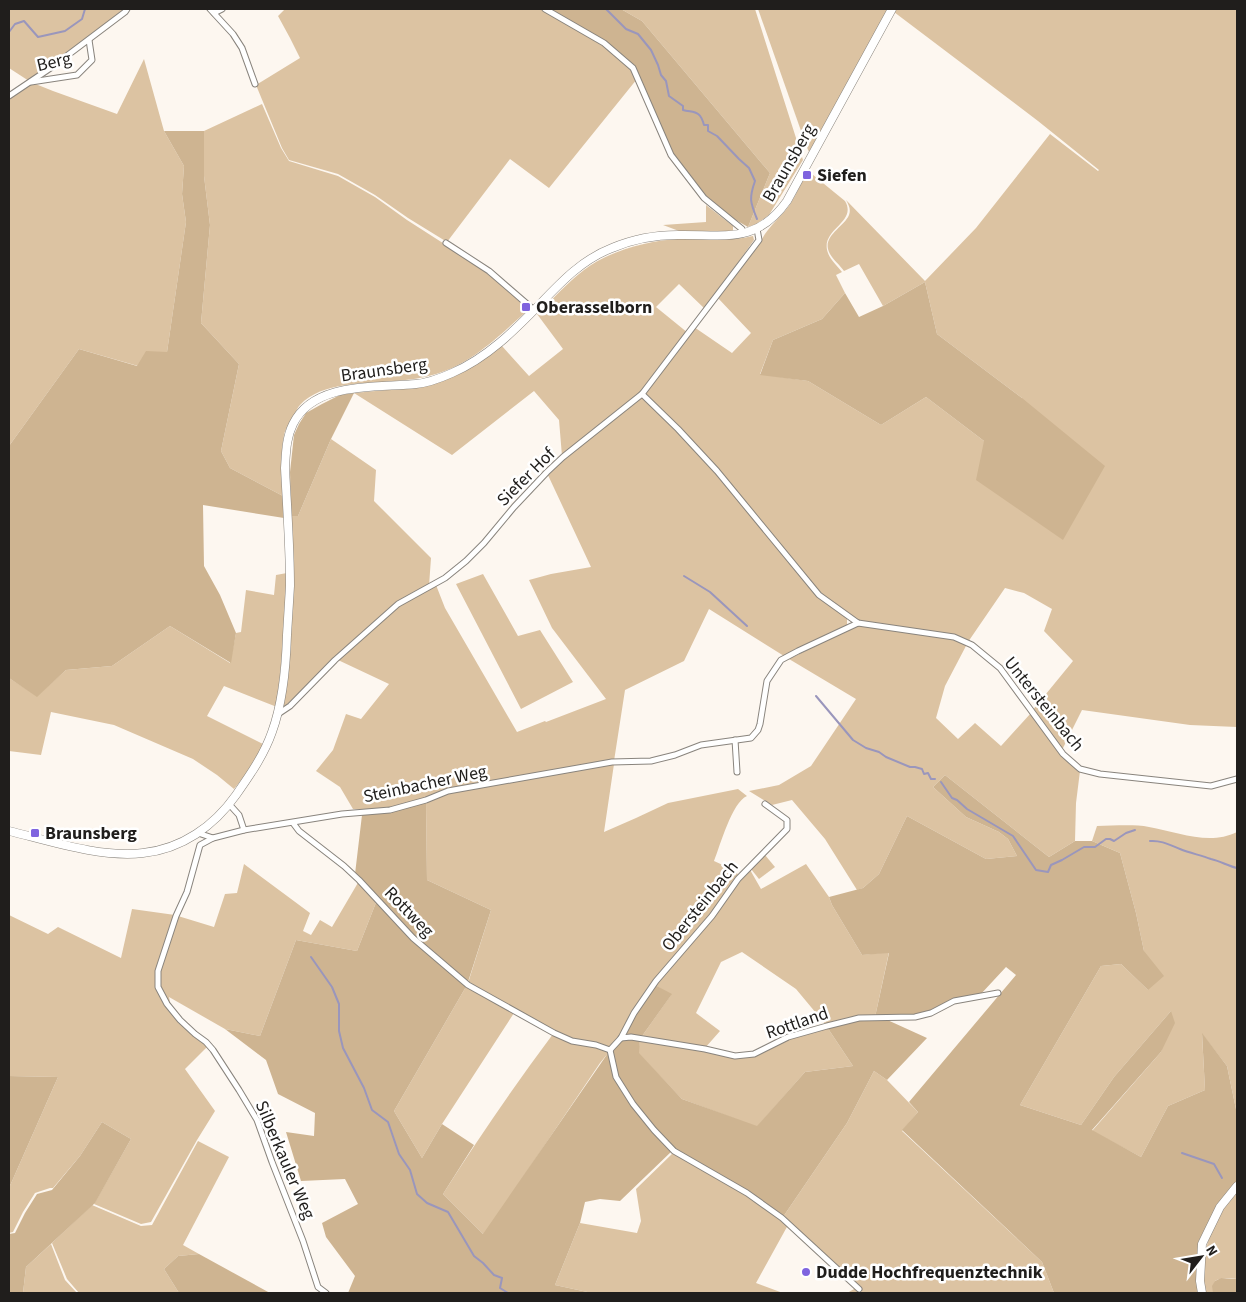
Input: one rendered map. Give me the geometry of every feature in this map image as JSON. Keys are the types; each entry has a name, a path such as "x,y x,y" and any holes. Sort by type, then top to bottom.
{"main road":[{"name":"Braunsberg","path":"9,832 100,852 143,854 168,848 182,842 198,833 217,818 250,774 272,734 283,688 289,596 285,468 290,432 298,416 313,402 336,392 350,389 419,384 453,373 495,347 571,274 591,258 610,248 626,242 658,236 726,236 742,234 757,229 773,218 787,201 892,9"},
{"path":"1202,1293 1200,1281 1202,1244 1220,1207 1237,1186"}],"street":[{"path":"9,96 90,40 127,9"},
{"path":"212,11 222,9"},
{"path":"545,9 604,43 633,68 671,155 704,198 742,229 742,234"},
{"path":"212,11 233,34 242,48 255,84"},
{"name":"Berg","path":"28,82 77,75 92,60 90,40"},
{"name":"Siefer Hof","path":"277,714 290,706 341,655 398,604 445,578 466,561 546,472 642,394 760,240 757,229"},
{"path":"446,243 489,271 534,310"},
{"path":"642,394 717,471 819,595 858,623 781,660 767,681 758,730 751,738 735,740 737,772"},
{"name":"Untersteinbach","path":"858,623 954,637 972,645 1000,668 1062,754 1080,769 1100,774 1211,786 1237,779"},
{"name":"Steinbacher Weg","path":"244,830 342,814 390,810 426,800 448,791 612,762 651,761 676,755 701,745 735,740"},
{"path":"198,833 213,838 244,830 239,816 229,804"},
{"name":"Obersteinbach","path":"621,1038 634,1013 656,981 712,916 738,879 787,829 788,820 765,804"},
{"name":"Rottweg","path":"293,823 298,831 360,880 413,938 468,985 554,1033 572,1041 596,1045 610,1050"},
{"name":"Silberkauler Weg","path":"213,838 200,845 187,892 176,916 162,957 158,972 158,987 167,1004 180,1020 213,1050 240,1090 257,1120 303,1241 318,1287 326,1293"},
{"name":"Rottland","path":"621,1038 631,1037 706,1049 735,1056 754,1054 788,1037 827,1026 860,1018 915,1016 931,1013 954,1000 998,993"},
{"path":"621,1038 610,1050 616,1076 633,1104 674,1152 747,1193 775,1213 859,1289"}],"shaded area":[{"path":"9,9 126,9 29,81 9,68"},
{"path":"285,9 543,9 604,44 632,69 637,79 549,188 510,159 447,242 375,195 338,174 289,160 282,148 256,85 300,58 278,16"},
{"path":"548,9 621,9 642,21 770,173 748,227 727,215 705,195 673,154 634,67 605,42"},
{"path":"621,9 755,9 803,160 769,215 755,225 748,227 770,173 642,21"},
{"path":"758,9 888,9 809,152 806,145"},
{"path":"896,9 1237,9 1237,727 1190,725 1082,710 1061,752 1032,711 1073,661 1044,631 1052,609 1024,593 1005,588 968,642 858,621 820,593 718,469 644,394 694,327 732,353 751,333 717,297 767,231 784,213 807,170 845,201 848,209 847,215 828,241 849,215 850,211 846,200 925,281 976,228 1050,134 1099,170 1038,121 894,12","holes":["828,242 830,255 844,271 859,264 883,306 925,282 937,334 1022,398 984,441 926,397 881,425 808,381 760,374 773,340 822,319 845,293 836,275 842,272 828,253 827,245"]},
{"path":"144,59 164,131 184,166 182,194 186,222 167,352 138,366 79,349 9,446 9,99 33,83 117,114"},
{"path":"262,104 281,148 289,161 338,176 375,197 488,272 529,309 486,347 449,369 416,379 345,385 309,397 299,406 286,428 282,458 283,496 230,468 221,451 239,364 201,323 210,225 204,176 204,131"},
{"path":"164,131 204,131 204,176 210,225 201,323 239,364 221,451 230,468 283,496 284,518 203,505 204,566 220,595 236,633 231,663 170,626 112,666 66,670 37,697 9,678 9,446 79,349 137,366 146,351 167,352 186,222 182,194 184,166"},
{"path":"706,205 733,226 733,231 679,231 663,225 706,222"},
{"path":"753,236 754,240 705,309 679,284 656,307 688,333 641,393 562,456 559,420 534,391 452,455 354,393 419,387 502,346 529,376 563,349 537,314 572,280 594,263 616,252 654,242 677,239 734,239"},
{"path":"925,282 937,334 1022,398 1105,466 1063,540 976,480 984,441 926,397 881,425 808,381 760,375 773,340 822,319 845,293 859,317 883,306"},
{"path":"354,393 331,439 298,516 291,516 290,472 294,435 299,424 306,413 340,395"},
{"path":"642,396 717,473 819,596 847,618 847,625 784,656 709,609 684,661 625,690 614,761 447,790 402,806 378,810 353,809 340,787 316,771 333,750 346,714 361,719 389,684 338,660 399,605 436,585 445,608 517,732 606,699 552,628 529,580 591,567 547,473"},
{"path":"331,439 376,470 374,501 431,558 429,586 398,603 283,706 291,635 291,516 298,516"},
{"path":"287,573 284,634 277,707 224,686 207,716 265,745 234,789 193,759 114,725 51,712 41,755 9,751 9,678 37,696 66,670 112,666 170,626 230,663 236,633 241,632 246,590 274,595 276,575"},
{"path":"483,574 518,636 540,630 573,682 521,709 456,584"},
{"path":"858,625 954,638 967,644 945,686 936,718 958,739 975,723 1001,746 1031,713 1080,771 1076,803 1075,841 1049,857 945,775 933,787 966,817 999,832 1008,839 1017,856 986,859 907,816 879,874 863,888 857,890 825,839 792,800 772,805 749,791 779,785 811,766 856,699 789,659"},
{"path":"614,764 604,832 668,803 738,789 747,796 736,807 714,861 736,871 738,875 710,916 655,981 621,1037 609,1049 572,1040 554,1033 468,983 491,910 427,880 426,801 448,792"},
{"path":"945,775 1049,857 1075,841 1092,841 1120,853 1144,951 1164,976 1148,990 1121,964 1101,966 1020,1105 1081,1125 1114,1077 1171,1011 1175,1023 1161,1052 1092,1130 1141,1157 1168,1106 1205,1090 1202,1033 1227,1066 1237,1114 1237,1181 1218,1206 1200,1243 1200,1293 1054,1293 1042,1262 902,1130 918,1112 909,1102 1016,975 1006,967 980,995 916,1016 875,1017 889,953 862,955 829,897 863,888 879,874 907,816 986,859 1017,856 1008,839 999,832 966,817 933,787"},
{"path":"426,801 427,880 491,910 467,985 394,1111 422,1158 442,1124 474,1145 443,1194 483,1234 655,985 672,994 640,1039 639,1053 682,1099 757,1126 805,1072 853,1066 827,1027 861,1019 883,1018 927,1038 887,1080 874,1071 847,1123 783,1217 673,1150 620,1201 600,1199 585,1202 580,1223 555,1285 592,1293 348,1293 355,1276 326,1237 322,1223 358,1204 345,1179 301,1181 286,1132 314,1136 315,1113 278,1094 266,1060 225,1029 260,1036 296,940 357,951 377,900 355,874 362,815 390,811"},
{"path":"1097,826 1143,826 1204,838 1216,838 1237,832 1237,1114 1227,1066 1202,1034 1205,1090 1168,1106 1141,1157 1092,1131 1161,1052 1171,1011 1114,1077 1081,1125 1020,1105 1101,966 1121,964 1148,990 1144,951 1120,853 1092,841"},
{"path":"765,855 775,867 759,879 751,869"},
{"path":"244,864 310,913 303,931 311,935 320,920 332,927 359,881 377,900 357,951 296,940 260,1036 225,1029 169,997 171,1007 160,986 159,972 178,916 214,927 225,894 237,893"},
{"path":"806,864 829,897 862,955 889,952 875,1017 826,1025 796,989 742,952 721,962 696,1013 720,1031 705,1048 640,1039 671,995 655,985 749,868 761,889"},
{"path":"132,909 175,915 163,950 158,987 167,1005 207,1047 185,1069 215,1111 151,1222 141,1224 94,1204 131,1139 102,1122 80,1156 53,1188 35,1193 13,1232 9,1233 9,1188 58,1077 9,1076 9,915 48,934 58,927 121,958"},
{"path":"467,985 514,1013 422,1158 394,1111"},
{"path":"827,1027 853,1066 805,1072 757,1127 682,1099 638,1053 640,1040 754,1055 789,1038"},
{"path":"553,1034 609,1052 484,1235 443,1194 496,1113"},
{"path":"874,1071 887,1080 918,1112 902,1131 1042,1262 1054,1293 847,1293 856,1288 783,1217 847,1123"},
{"path":"9,1076 58,1077 9,1188"},
{"path":"102,1122 131,1139 95,1203 26,1267 23,1293 9,1293 9,1234 15,1233 37,1194 52,1190 80,1156"},
{"path":"198,1141 229,1157 183,1245 199,1254 178,1256 164,1269 179,1293 79,1293 67,1279 52,1243 92,1205 141,1226 152,1225"},
{"path":"674,1152 747,1194 788,1225 756,1283 783,1293 592,1293 555,1285 580,1223 637,1233 641,1221 636,1189"},
{"path":"1235,1192 1237,1196 1237,1279 1226,1278 1215,1281 1213,1293 1205,1293 1203,1266 1205,1253 1214,1227"},
{"path":"51,1244 65,1280 77,1293 23,1293 26,1267"},
{"path":"199,1254 270,1293 179,1293 164,1269 178,1256"},
{"path":"1221,1278 1237,1279 1237,1293 1213,1293 1212,1286 1215,1281"}],"waterway":[{"path":"9,32 15,24 24,21 38,37 65,31 82,19 85,9"},
{"path":"606,9 626,29 638,34 651,50 661,75 666,81 669,96 683,106 683,110 699,114 704,125 708,125 708,131 717,136 749,168 755,181 751,200 757,219"},
{"path":"684,576 710,592 747,626"},
{"path":"816,696 853,740 886,757 910,767 922,769 924,774 928,773 931,779 935,779"},
{"path":"941,782 952,798 1013,836 1036,870 1048,872 1051,865 1084,847 1095,847 1106,839 1114,841 1126,833 1135,830"},
{"path":"1150,841 1165,843 1237,868"},
{"path":"311,957 332,987 339,1004 339,1031 343,1048 364,1088 372,1110 388,1122 399,1154 410,1170 417,1194 427,1203 448,1212 474,1256 494,1275 502,1278 500,1288 508,1293"},
{"path":"1182,1153 1214,1164 1222,1178"}],"place":[{"name":"Siefen","path":"807,175"},
{"name":"Oberasselborn","path":"526,307"},
{"name":"Braunsberg","path":"35,833"},
{"name":"Dudde Hochfrequenztechnik","path":"806,1272"}]}
